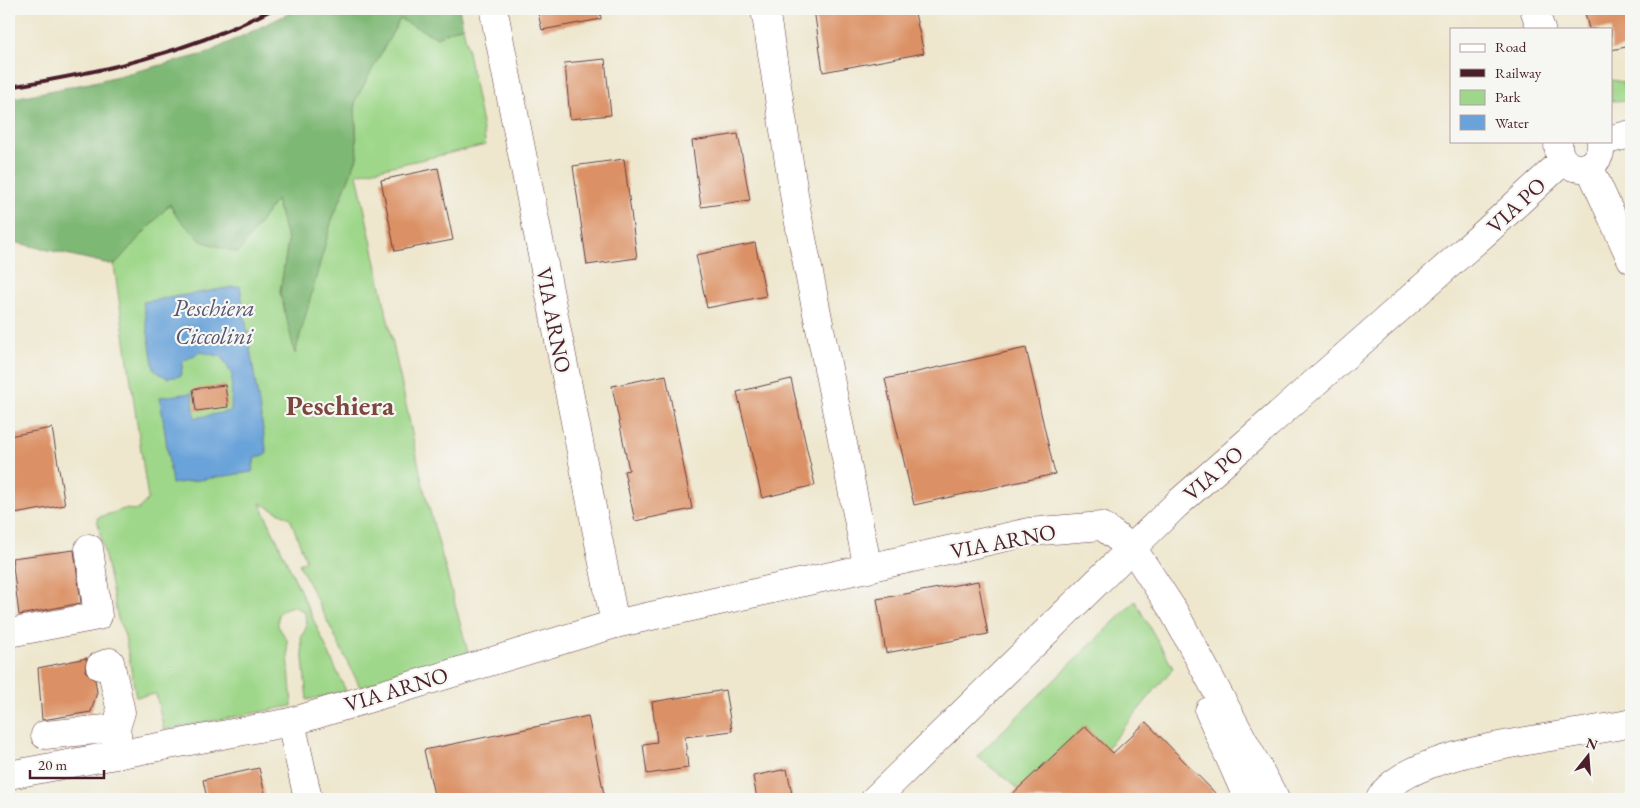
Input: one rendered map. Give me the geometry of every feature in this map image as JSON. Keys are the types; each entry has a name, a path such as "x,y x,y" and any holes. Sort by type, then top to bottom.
{"street":[{"path":"765,9 797,213 868,569"},
{"path":"1534,9 1541,28"},
{"name":"VIA ARNO","path":"494,17 615,624"},
{"path":"1612,139 1631,134"},
{"name":"VIA PO","path":"875,799 1176,505 1570,156 1599,156 1602,142"},
{"path":"1570,156 1631,259"},
{"name":"VIA ARNO","path":"9,775 118,741 291,722 615,624 1029,532 1102,526 1133,549"},
{"path":"9,634 98,616 89,548"},
{"path":"1133,549 1173,610 1275,799"},
{"path":"46,735 118,741 121,712 110,662 100,666"},
{"path":"1222,700 1208,709 1248,799"},
{"path":"291,722 308,799"},
{"path":"1380,799 1384,792 1413,771 1482,749 1631,724"}],"green space":[{"path":"298,9 459,9 463,26 436,37 400,19 355,101 357,158 332,220 295,354 280,292 288,241 276,200 238,253 201,241 177,217 170,204 114,265 9,241 9,99 94,82 205,54"},
{"path":"400,18 436,37 463,26 486,145 357,174 423,485 469,656 360,687 299,564 306,560 290,518 260,503 346,691 307,700 301,638 306,628 305,612 291,607 278,614 278,626 287,640 292,706 164,730 156,694 136,697 125,636 118,619 97,518 124,509 138,510 148,499 114,265 170,204 177,217 276,199 288,241 280,293 332,220 357,158 355,101"},
{"path":"1612,80 1623,82 1624,87 1631,87 1631,100 1612,101"},
{"path":"1135,601 1173,668 1107,748 1085,726 1018,789 977,756"}],"water":[{"name":"Peschiera Ciccolini","path":"240,286 267,454 255,458 252,472 172,484 160,397 192,393 195,418 231,411 232,375 222,357 201,352 183,361 181,376 167,378 154,370 143,302"}],"building":[{"path":"537,9 600,9 601,19 542,30"},
{"path":"814,9 914,9 924,53 823,72"},
{"path":"1584,9 1631,9 1631,46 1612,50 1612,28 1589,28"},
{"path":"605,59 611,115 570,119 565,63"},
{"path":"738,134 750,200 701,207 692,141"},
{"path":"624,159 637,258 587,265 573,166"},
{"path":"438,168 453,240 395,251 381,180"},
{"path":"755,243 766,296 707,308 696,255"},
{"path":"1026,348 1055,474 914,505 885,379"},
{"path":"666,375 692,509 635,521 624,471 629,470 612,386"},
{"path":"791,379 815,485 762,498 737,392"},
{"path":"225,385 228,407 196,411 193,389"},
{"path":"52,428 65,505 9,515 9,436"},
{"path":"74,550 81,603 19,615 12,558"},
{"path":"978,581 988,634 886,653 877,599"},
{"path":"87,658 85,671 95,680 97,692 91,712 42,720 38,668"},
{"path":"725,690 732,731 685,737 688,768 647,774 643,744 657,742 652,702"},
{"path":"588,716 605,799 435,799 424,750"},
{"path":"1146,722 1221,799 1007,799 1085,726 1113,753"},
{"path":"259,768 266,799 207,799 203,780"},
{"path":"787,769 793,799 757,799 753,776"}],"railway":[{"path":"9,87 78,75 144,59 209,38 273,9"}],"district":[{"name":"Peschiera","path":"340,405"}]}
